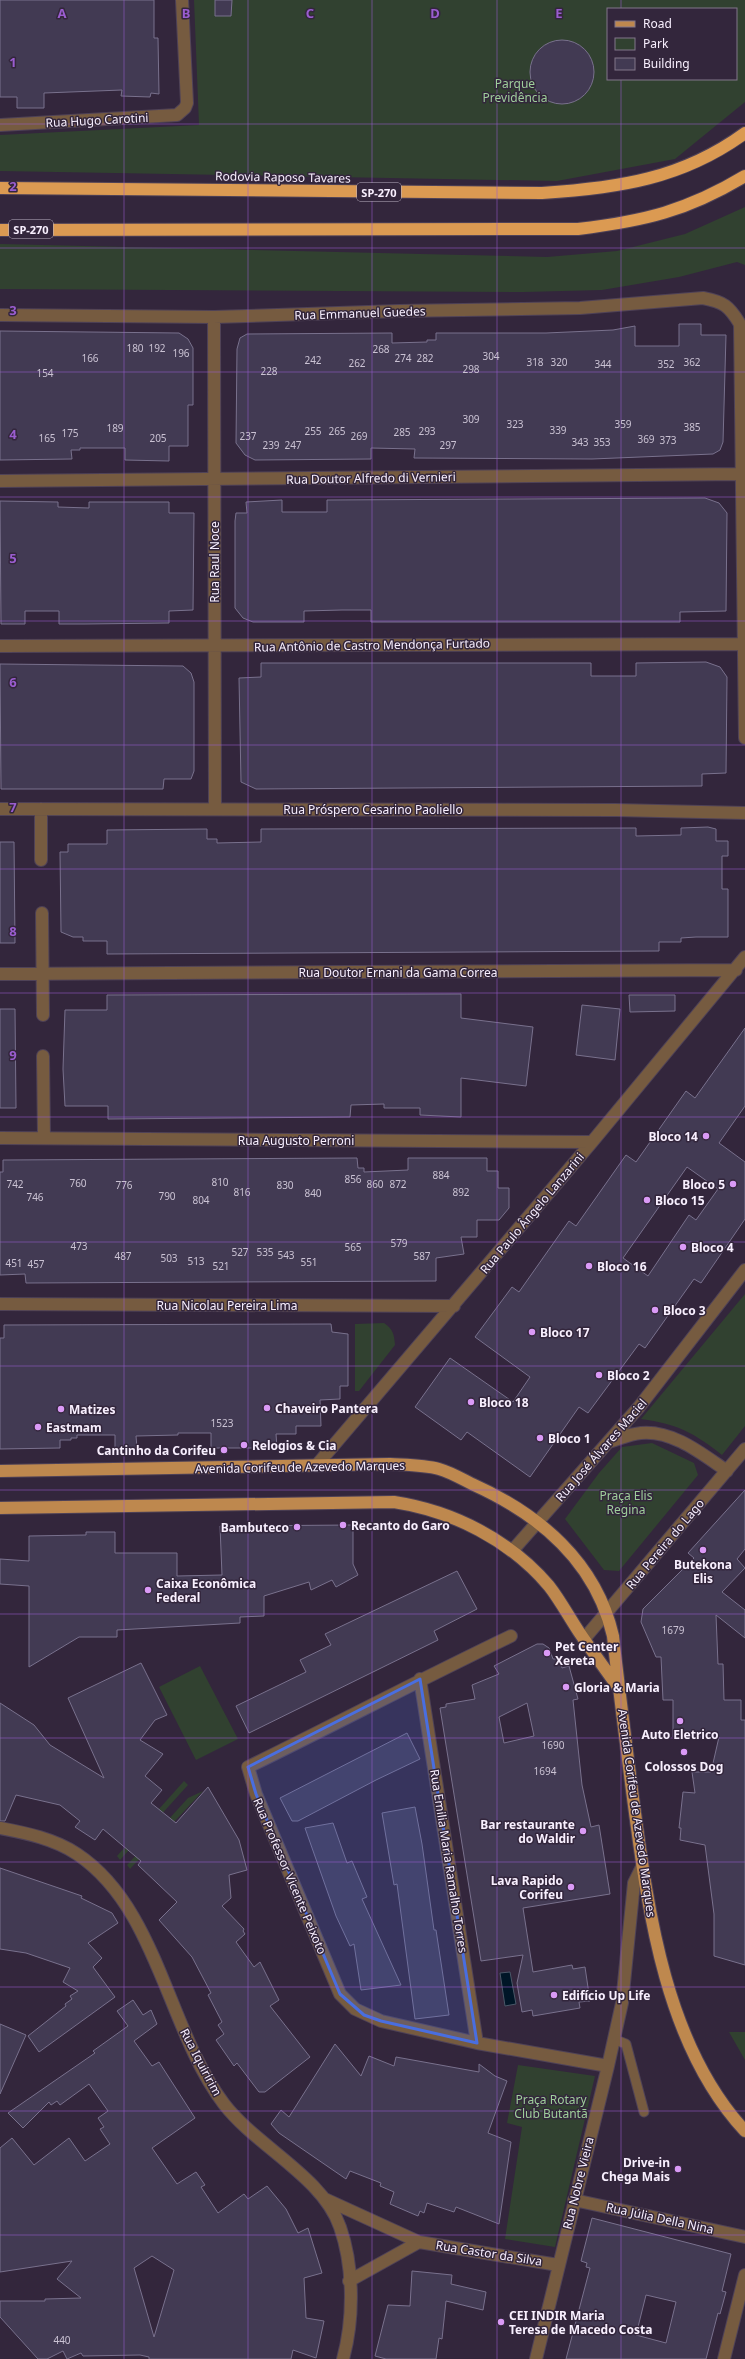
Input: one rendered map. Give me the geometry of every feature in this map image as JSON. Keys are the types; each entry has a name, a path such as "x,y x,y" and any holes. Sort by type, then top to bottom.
{"highway":[{"name":"Rodovia Raposo Tavares","path":"0,188 542,193 571,191 626,184 666,175 697,163 745,133"},
{"name":"SP-270","path":"0,230 578,229 623,224 666,214 716,194 745,176"}],"main road":[{"name":"Avenida Corifeu de Azevedo Marques","path":"0,1471 390,1464 439,1469 501,1496 539,1521 589,1576 608,1613 613,1636 642,1867 667,1978 698,2066 725,2110 745,2131"},
{"name":"Avenida Corifeu de Azevedo Marques","path":"0,1508 394,1502 443,1513 488,1535 512,1551 549,1587 619,1688"}],"street":[{"name":"Rua Hugo Carotini","path":"0,125 177,115 185,108 187,103 182,0"},
{"name":"Rua Emmanuel Guedes","path":"0,315 214,317 580,308 703,298 719,301 731,309 740,324 742,474"},
{"name":"Rua Raul Noce","path":"214,317 215,808"},
{"name":"Rua Doutor Alfredo di Vernieri","path":"0,481 742,474"},
{"path":"742,474 745,738"},
{"name":"Rua Antônio de Castro Mendonça Furtado","path":"0,646 214,646 447,643 743,644"},
{"name":"Rua Próspero Cesarino Paoliello","path":"0,810 215,808 608,810 745,813"},
{"path":"41,810 41,860"},
{"path":"42,913 43,1015"},
{"name":"Rua Paulo Ângelo Lanzarini","path":"316,1466 454,1306 736,970 745,957"},
{"name":"Rua Doutor Ernani da Gama Correa","path":"0,974 736,970"},
{"path":"43,1056 44,1138"},
{"name":"Rua Augusto Perroni","path":"0,1138 592,1142"},
{"name":"Rua José Álvares Maciel","path":"512,1551 639,1407 745,1270"},
{"name":"Rua Nicolau Pereira Lima","path":"0,1304 454,1306"},
{"path":"607,1443 641,1433 662,1434 691,1446 727,1471"},
{"name":"Rua Pereira do Lago","path":"584,1639 608,1613 745,1449"},
{"name":"Rua Professor Vicente Peixoto","path":"511,1636 420,1679 248,1767 256,1794 340,1994 355,2009 381,2021 476,2043 608,2066"},
{"name":"Rua Emilia Maria Ramalho Torres","path":"420,1679 473,2008 476,2043"},
{"name":"Rua Iquiririm","path":"0,1828 32,1835 76,1853 94,1866 127,1903 157,1968 190,2046 224,2105 323,2198 333,2211 340,2228 347,2256 349,2281 350,2306 347,2343 343,2359"},
{"name":"Rua Nobre Vieira","path":"536,2359 622,2003 634,1882 642,1867"},
{"name":"Rua Castor da Silva","path":"323,2198 420,2242 558,2265"},
{"name":"Rua Júlia Della Nina","path":"574,2200 745,2237"},
{"name":"Rua Castor da Silva","path":"349,2281 420,2242"},
{"path":"724,2359 745,2275"}],"lane":[{"path":"614,2039 626,2044 644,2112"}],"highlighted area":[{"path":"420,1679 477,2043 381,2021 364,2015 347,2002 340,1994 256,1794 248,1767"}],"green space":[{"name":"Parque Previdência","path":"194,0 745,0 745,102 675,159 557,181 0,171 0,135 199,125"},
{"path":"745,207 745,265 737,262 679,277 602,290 524,292 0,289 0,244 547,257 617,251 685,234"},
{"path":"745,1294 745,1426 722,1455 702,1440 684,1430 654,1421 641,1419"},
{"path":"384,1323 392,1332 395,1345 359,1391 355,1391 355,1324"},
{"name":"Praça Elis Regina","path":"652,1443 694,1463 698,1475 619,1571 604,1570 565,1519 599,1473 622,1447"},
{"path":"200,1666 238,1739 196,1760 159,1687"},
{"path":"184,1781 188,1785 120,1860 117,1856"},
{"path":"203,1791 130,1869 127,1865 188,1798"},
{"path":"729,2032 745,2032 745,2060"},
{"name":"Praça Rotary Club Butantã","path":"518,2065 595,2076 555,2247 505,2239 522,2127 507,2123"}],"water":[{"path":"510,1972 516,2004 505,2006 500,1973"}],"building":[{"path":"0,0 154,0 154,38 158,38 159,94 151,93 150,97 121,96 122,90 44,93 44,108 17,108 17,97 0,97"},
{"path":"215,0 232,0 231,16 215,16"},
{"path":"556,40 568,40 585,49 592,60 594,72 592,84 585,95 568,104 556,104 544,99 535,90 530,78 530,66 535,54 544,45"},
{"path":"679,324 701,324 701,335 726,335 723,442 720,450 713,454 592,459 414,458 415,449 371,448 371,459 255,460 245,455 236,443 237,349 240,338 247,334 392,333 392,343 427,342 427,340 436,340 436,333 546,333 613,330 635,326 635,346 679,346"},
{"path":"0,331 179,333 188,339 193,348 193,405 188,405 188,446 169,446 169,461 125,460 125,448 80,448 80,450 71,450 72,459 0,460"},
{"path":"705,498 719,503 727,513 726,611 680,612 680,622 371,622 371,610 342,610 304,611 304,622 253,622 243,618 235,608 235,521 236,513 247,513 246,502 282,500 282,512 327,512 327,500"},
{"path":"0,501 58,502 58,507 89,508 89,502 169,502 169,513 194,513 193,610 169,611 169,623 85,624 59,624 59,611 25,611 25,624 1,624"},
{"path":"706,662 720,667 727,677 726,773 702,774 702,786 256,789 241,782 239,678 261,677 261,663 591,663 591,676 636,676 636,663"},
{"path":"0,664 183,666 191,673 194,682 194,771 191,779 164,779 163,789 1,789"},
{"path":"708,827 716,829 716,841 728,841 728,856 722,856 722,889 728,889 728,937 681,938 681,942 659,942 659,951 107,954 107,941 83,941 83,937 73,937 61,932 60,852 68,852 68,844 107,844 107,830 207,829 207,839 217,839 217,843 261,842 261,829 636,828 636,836 681,835 681,828"},
{"path":"0,842 14,842 15,943 0,943"},
{"path":"461,994 461,1018 533,1027 526,1086 461,1078 461,1117 420,1115 420,1108 384,1108 384,1104 351,1105 350,1117 108,1119 108,1106 65,1106 63,1069 65,1010 107,1010 107,995"},
{"path":"629,995 675,995 675,1011 630,1012"},
{"path":"582,1005 620,1009 615,1060 576,1055"},
{"path":"0,1009 15,1009 16,1108 0,1108"},
{"path":"745,1028 745,1106 719,1143 745,1162 745,1219 701,1283 694,1279 645,1348 639,1344 588,1413 579,1407 530,1477 467,1432 461,1440 415,1407 450,1358 513,1402 530,1377 475,1337 512,1287 519,1292 569,1221 576,1226 626,1155 636,1162 686,1091 695,1098","holes":["687,1167 718,1189 696,1220 689,1215 648,1276 623,1258"]},
{"path":"357,1158 358,1168 364,1168 364,1172 408,1170 408,1158 487,1158 487,1171 498,1171 498,1188 509,1188 509,1208 499,1220 477,1220 477,1237 461,1237 464,1254 436,1258 436,1281 26,1283 25,1274 0,1275 0,1172 3,1172 3,1160"},
{"path":"331,1324 332,1332 348,1334 348,1386 340,1386 340,1399 320,1400 321,1426 296,1426 296,1434 276,1434 277,1448 211,1448 211,1433 178,1433 178,1435 136,1436 137,1448 115,1448 115,1435 77,1435 77,1438 71,1438 71,1440 60,1440 60,1448 0,1449 0,1338 4,1338 4,1325"},
{"path":"745,1490 745,1549 737,1559 745,1568 722,1592 745,1610 745,1638 716,1615 718,1664 723,1664 724,1700 741,1700 741,1720 745,1720 745,1965 714,1956 714,1914 705,1845 680,1840 681,1828 679,1828 683,1792 695,1793 692,1772 711,1772 719,1737 673,1737 673,1700 663,1700 661,1657 656,1657 641,1622 643,1609 694,1558 688,1553"},
{"path":"353,1525 353,1564 358,1575 336,1587 332,1580 311,1590 309,1582 264,1596 264,1616 240,1617 240,1623 117,1630 117,1637 79,1637 29,1667 29,1586 0,1584 0,1559 29,1561 29,1536 86,1535 86,1532 115,1532 115,1553 177,1553 177,1576 222,1575 220,1526"},
{"path":"457,1571 477,1609 434,1631 438,1640 249,1733 236,1706 306,1672 300,1660 331,1645 325,1634"},
{"path":"537,1644 543,1644 549,1648 553,1659 560,1659 562,1668 569,1666 578,1699 573,1700 582,1785 591,1827 599,1825 610,1894 523,1908 533,1972 572,1965 573,1969 585,1967 590,2001 579,2002 580,2008 533,2016 532,2010 522,2012 517,1983 523,1955 481,1961 440,1708 446,1707 446,1704 475,1699 472,1685 499,1674 494,1666","holes":["527,1703 534,1736 504,1743 499,1717"]},
{"path":"141,1663 167,1715 155,1720 140,1740 163,1754 145,1776 162,1790 151,1803 176,1823 208,1787 239,1840 247,1870 229,1875 231,1898 222,1906 244,1929 243,1931 245,1934 236,1942 254,1967 260,1962 279,2000 270,2006 310,2057 265,2092 259,2092 237,2063 234,2066 216,2040 224,2034 218,2025 222,2022 208,1995 211,1993 192,1957 159,1920 177,1902 138,1865 141,1861 103,1829 95,1840 75,1827 80,1821 60,1805 16,1795 5,1821 0,1821 0,1703 34,1725 50,1745 104,1778 68,1698"},
{"path":"407,1733 420,1759 376,1780 298,1821 292,1821 280,1798"},
{"path":"415,1807 449,2015 415,2019 397,1884 394,1885 382,1813"},
{"path":"333,1823 347,1863 352,1861 367,1897 362,1899 401,1985 361,1990 354,1944 350,1946 336,1916 305,1828"},
{"path":"0,1868 82,1896 81,1898 112,1913 118,1923 88,1943 102,1958 93,1967 115,1997 39,2052 28,2036 66,2006 65,2004 72,1999 70,1996 78,1991 63,1982 70,1968 26,1953 0,1949"},
{"path":"133,2000 143,2015 151,2010 157,2024 134,2041 152,2066 159,2062 195,2118 152,2148 177,2184 196,2172 205,2185 201,2187 218,2213 244,2194 248,2199 267,2186 286,2209 298,2233 308,2228 322,2273 304,2278 306,2318 324,2321 316,2358 293,2350 291,2359 149,2359 149,2357 140,2355 83,2356 81,2353 67,2359 63,2351 47,2359 38,2359 0,2317 0,2301 45,2301 45,2299 81,2298 57,2279 72,2261 0,2272 0,2148 12,2138 34,2165 69,2138 85,2161 110,2144 100,2129 104,2127 98,2118 108,2111 89,2084 60,2105 57,2101 51,2105 49,2102 23,2128 8,2113 95,2053 93,2051 128,2026 117,2011","holes":["152,2256 174,2270 154,2337 134,2268"]},
{"path":"0,2024 26,2035 0,2094"},
{"path":"335,2044 361,2076 369,2056 394,2066 396,2057 479,2072 479,2064 495,2076 507,2081 488,2133 511,2142 499,2224 456,2207 454,2212 427,2203 424,2213 420,2211 418,2216 390,2204 394,2192 380,2186 381,2183 350,2171 346,2179 279,2133 271,2124 281,2110 289,2117"},
{"path":"592,2218 731,2254 722,2291 726,2292 720,2314 718,2313 706,2359 566,2359 590,2268 586,2267 587,2263 581,2261","holes":["646,2295 676,2302 666,2343 636,2335"]},
{"path":"412,2271 452,2275 451,2284 486,2292 483,2310 446,2301 442,2339 439,2338 436,2359 386,2359 375,2356 388,2305 410,2306"}],"place":[{"name":"Bloco 14","path":"706,1136"},
{"name":"Bloco 5","path":"733,1184"},
{"name":"Bloco 15","path":"647,1200"},
{"name":"Bloco 4","path":"683,1247"},
{"name":"Bloco 16","path":"589,1266"},
{"name":"Bloco 3","path":"655,1310"},
{"name":"Bloco 17","path":"532,1332"},
{"name":"Bloco 2","path":"599,1375"},
{"name":"Bloco 18","path":"471,1402"},
{"name":"Chaveiro Pantera","path":"267,1408"},
{"name":"Matizes","path":"61,1409"},
{"name":"Eastmam","path":"38,1427"},
{"name":"Bloco 1","path":"540,1438"},
{"name":"Relogios & Cia","path":"244,1445"},
{"name":"Cantinho da Corifeu","path":"224,1450"},
{"name":"Recanto do Garo","path":"343,1525"},
{"name":"Bambuteco","path":"297,1527"},
{"name":"Butekona Elis","path":"703,1550"},
{"name":"Caixa Econômica Federal","path":"148,1590"},
{"name":"Pet Center Xereta","path":"547,1653"},
{"name":"Gloria & Maria","path":"566,1687"},
{"name":"Auto Eletrico","path":"680,1721"},
{"name":"Colossos Dog","path":"684,1752"},
{"name":"Bar restaurante do Waldir","path":"583,1831"},
{"name":"Lava Rapido Corifeu","path":"571,1887"},
{"name":"Edifício Up Life","path":"554,1995"},
{"name":"Drive-in Chega Mais","path":"678,2169"},
{"name":"CEI INDIR Maria Teresa de Macedo Costa","path":"501,2322"}]}
